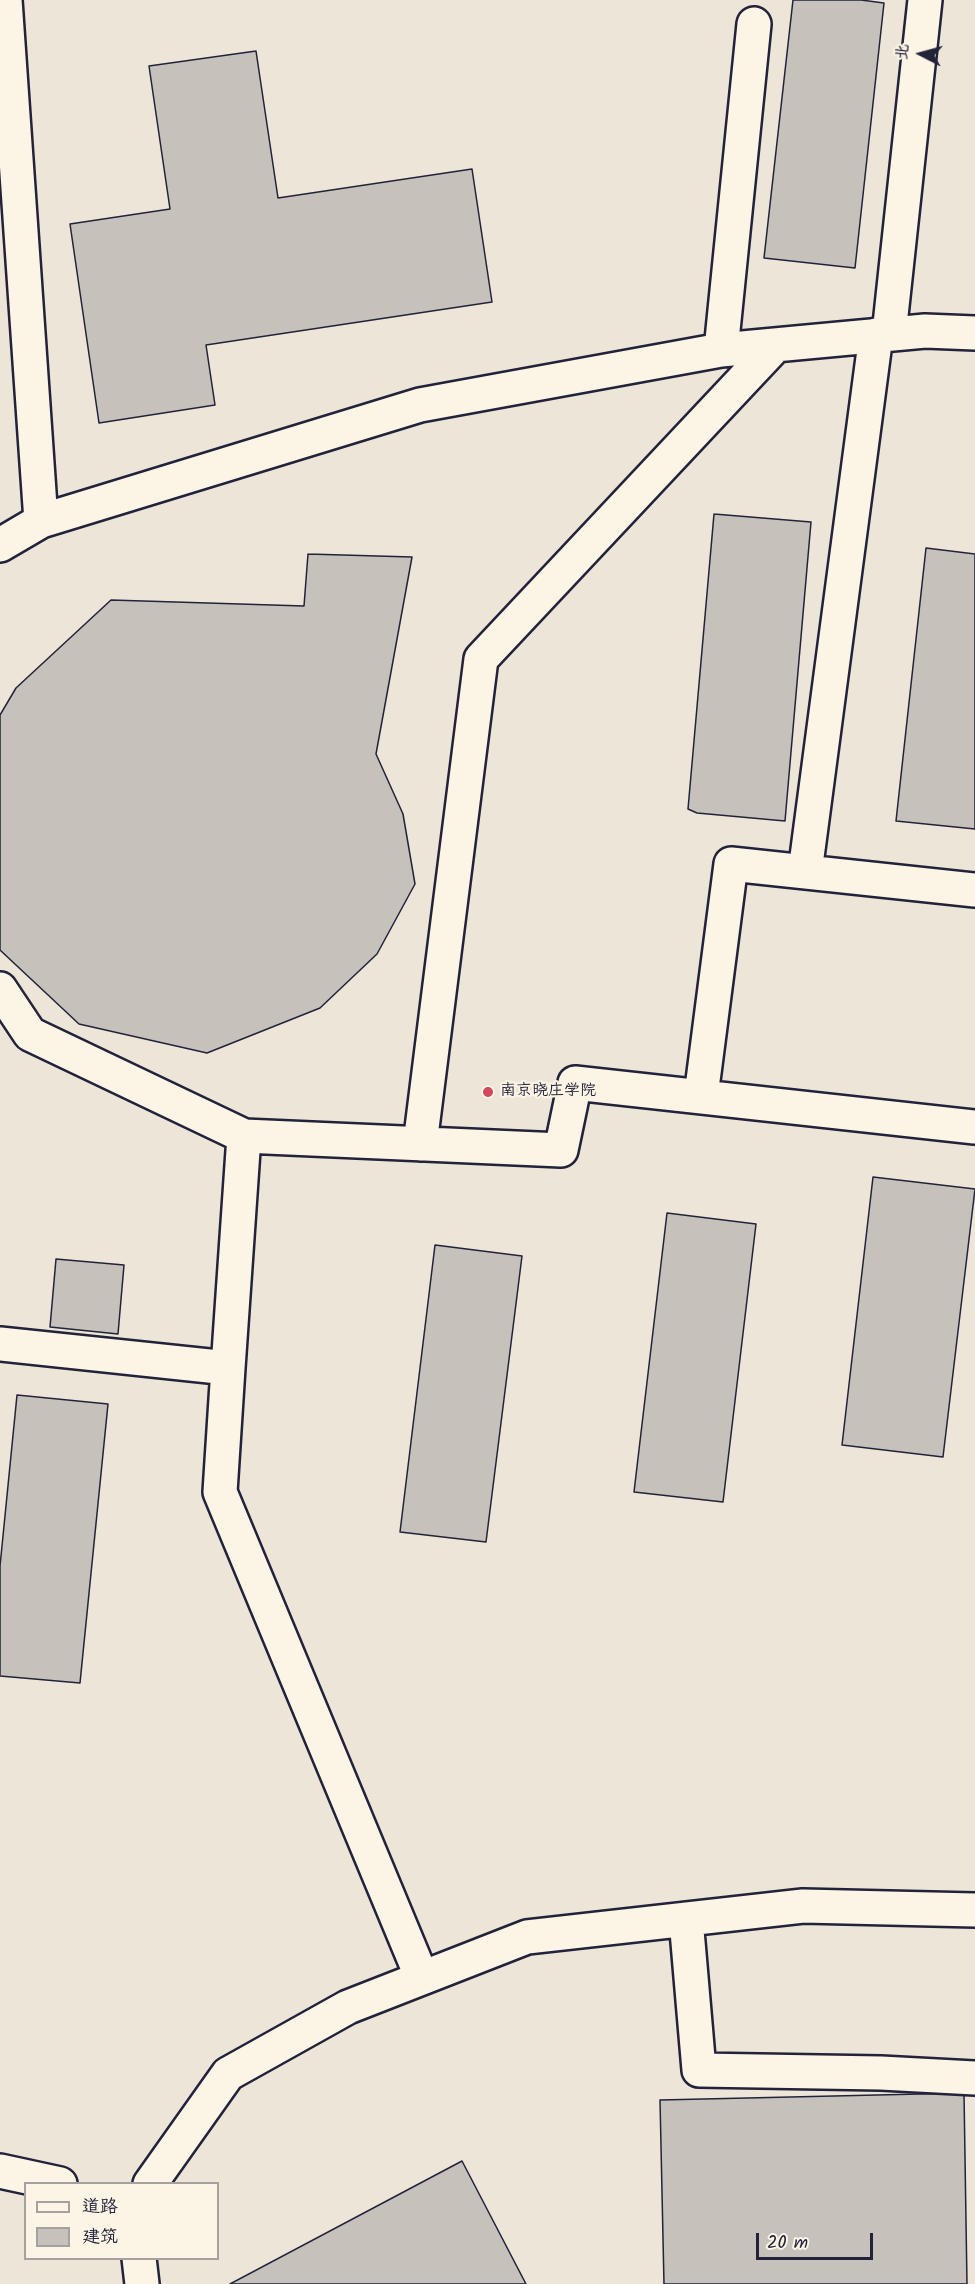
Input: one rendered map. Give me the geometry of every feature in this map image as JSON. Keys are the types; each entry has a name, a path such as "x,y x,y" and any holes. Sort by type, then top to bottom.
{"lane":[{"path":"4,0 41,521"},
{"path":"805,872 882,335 925,0"},
{"path":"721,350 753,24"},
{"path":"0,545 41,521 420,405 721,350 925,331 975,333"},
{"path":"420,1144 481,659 776,345"},
{"path":"700,1096 731,864 975,890"},
{"path":"0,989 30,1034 244,1136 561,1150 575,1083 975,1127"},
{"path":"244,1136 220,1492 422,1978"},
{"path":"0,1344 228,1368"},
{"path":"151,2182 228,2074 348,2007 527,1937 803,1906 975,1910"},
{"path":"686,1919 699,2070 881,2073 975,2078"},
{"path":"0,2171 51,2182"},
{"path":"140,2260 142,2284"}],"shaded area":[{"name":"南京晓庄学院","path":"0,0 975,0 975,2284 0,2284"}],"building":[{"path":"793,0 861,0 884,3 855,268 764,258"},
{"path":"256,51 278,198 472,169 492,302 206,345 215,405 99,423 70,224 170,209 149,66"},
{"path":"714,514 811,522 785,821 697,813 688,809"},
{"path":"926,548 975,554 975,829 896,821"},
{"path":"308,554 412,557 376,754 403,814 415,884 377,954 320,1008 207,1053 79,1024 0,950 0,715 16,688 111,600 304,606"},
{"path":"873,1177 975,1189 943,1457 842,1445"},
{"path":"667,1213 756,1224 723,1502 634,1492"},
{"path":"435,1245 522,1256 486,1542 400,1532"},
{"path":"56,1259 124,1265 118,1334 50,1327"},
{"path":"17,1395 108,1404 80,1683 0,1676 0,1566"},
{"path":"964,2093 967,2284 664,2284 660,2100"},
{"path":"462,2161 526,2284 230,2284"}],"place":[{"name":"南京晓庄学院","path":"488,1092"}]}
